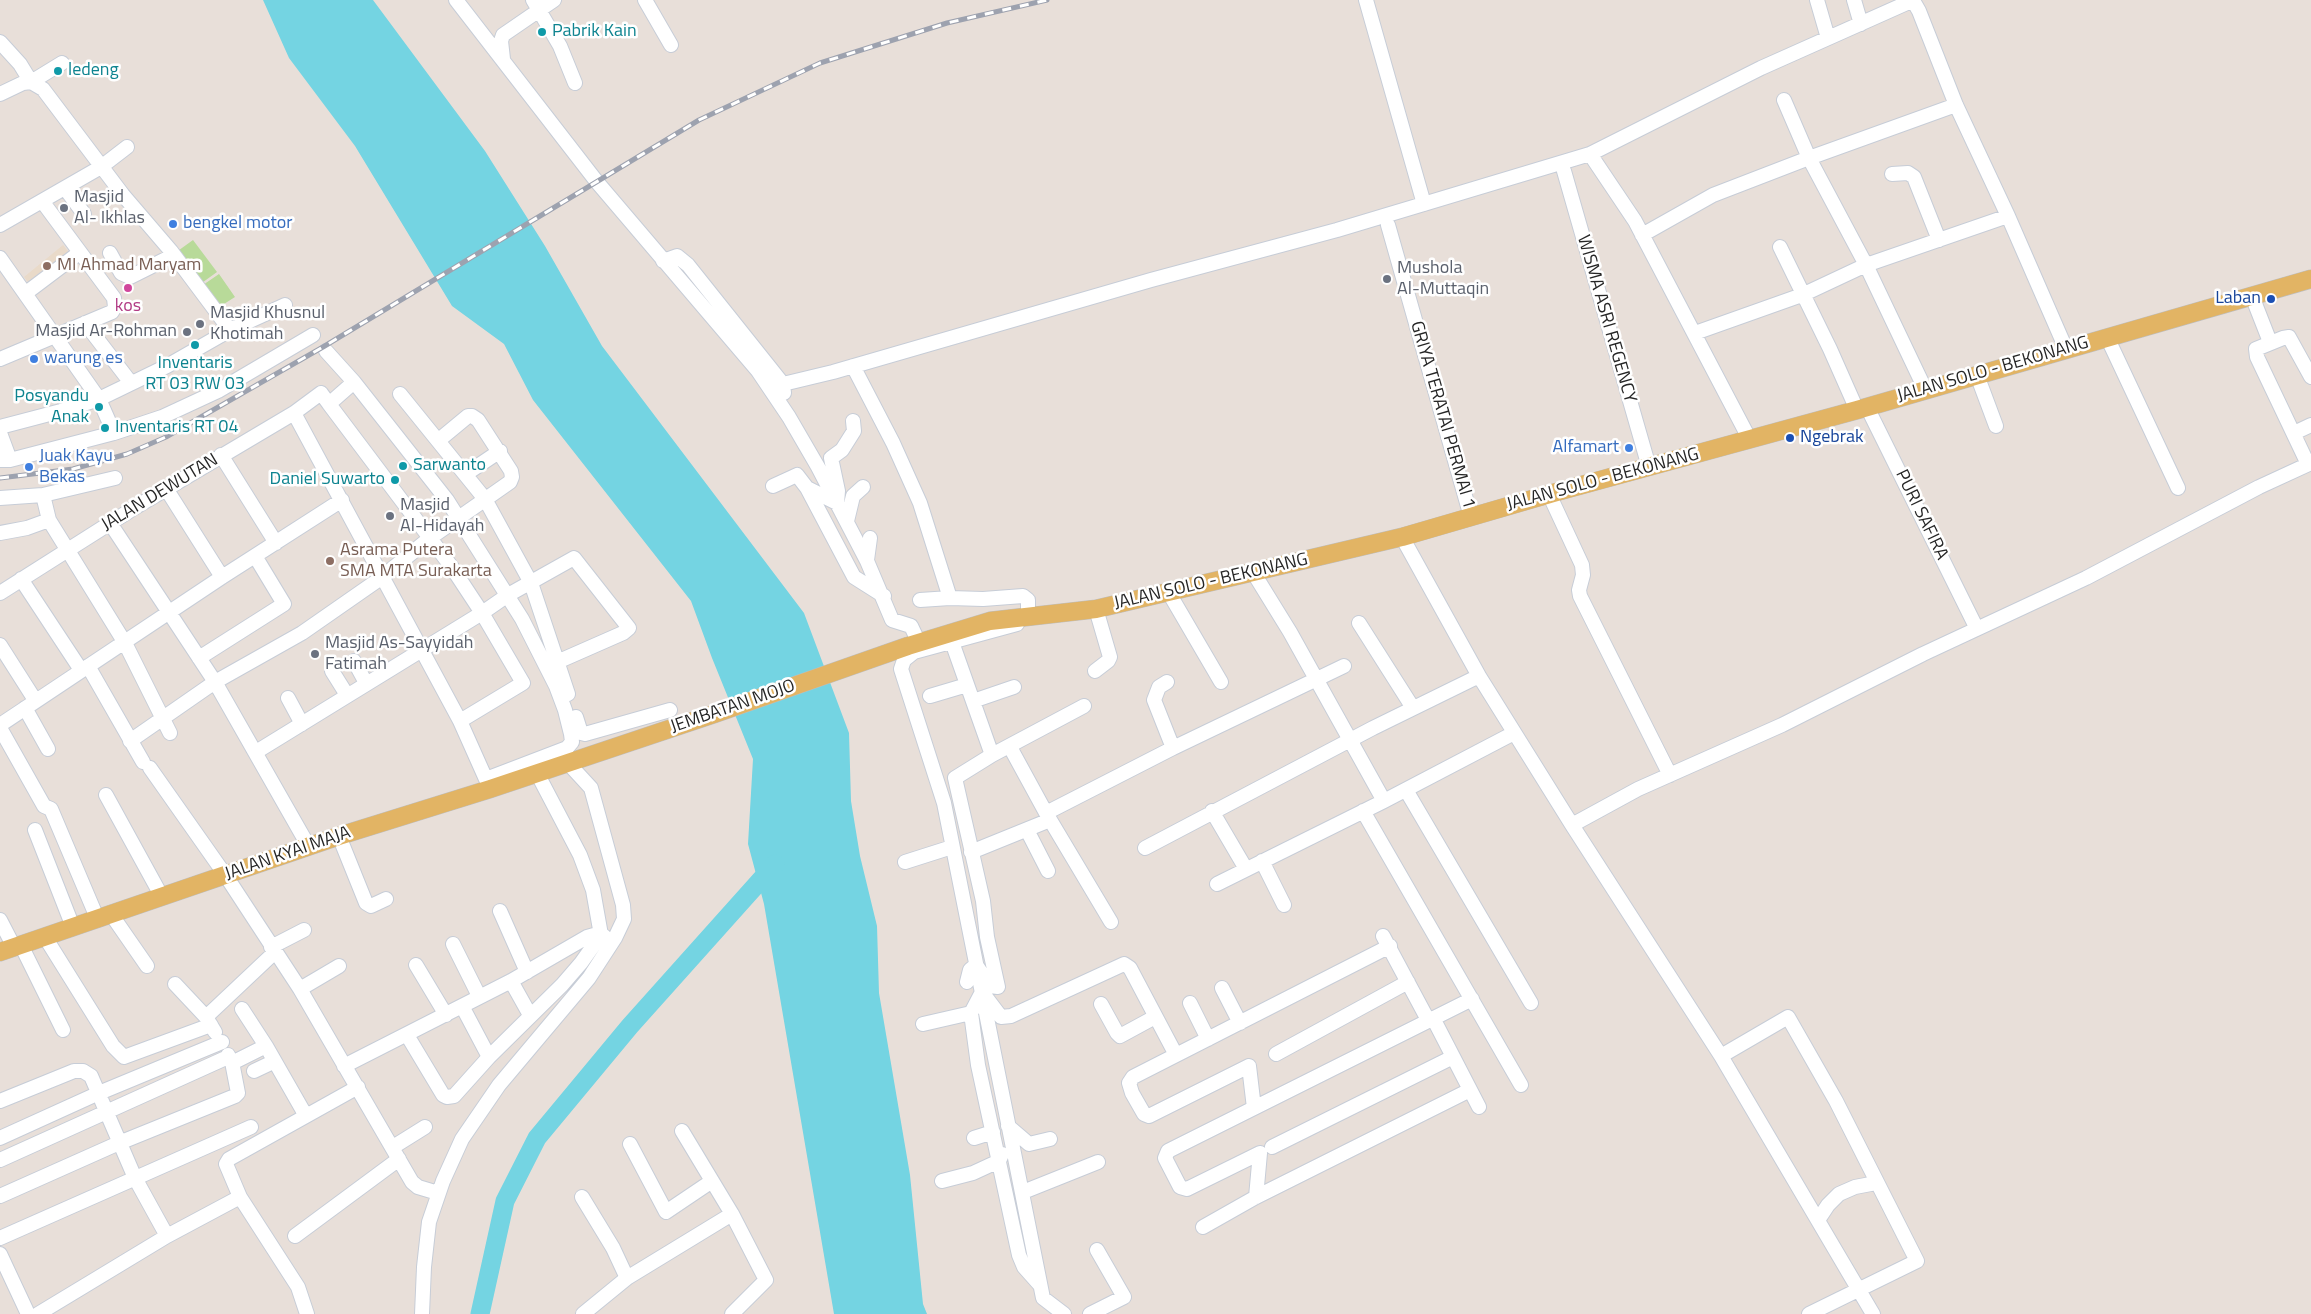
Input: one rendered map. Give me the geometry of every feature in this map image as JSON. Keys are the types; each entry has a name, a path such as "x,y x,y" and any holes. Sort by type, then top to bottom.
{"main road":[{"name":"JALAN SOLO - BEKONANG","path":"889,652 990,621 1096,609 1402,537 1549,494 1750,440 2311,279"},
{"name":"JEMBATAN MOJO","path":"572,761 723,711 889,652"},
{"name":"JALAN KYAI MAJA","path":"12,948 226,876 488,784 537,773 572,761"}],"street":[{"path":"456,0 597,182 758,371 789,417 847,521 884,597 892,620 911,626 919,643"},
{"path":"503,60 501,41 503,35 536,5 554,0"},
{"path":"646,0 671,44"},
{"path":"1366,0 1424,204"},
{"path":"1817,0 1828,38"},
{"path":"1854,0 1861,24"},
{"path":"782,384 853,366 1424,204 1590,154 1760,68 1861,24 1891,5 1909,2 1912,2 1917,7 1941,62 1956,105 2008,216 2066,349"},
{"path":"536,5 560,46 574,82"},
{"path":"0,42 20,64 31,82 43,89 101,167 174,255 230,330"},
{"path":"0,94 22,83 31,82 62,62"},
{"path":"1784,100 1809,158 1866,266 1925,390"},
{"path":"1642,235 1713,195 1956,105"},
{"path":"0,225 101,167 127,147"},
{"path":"1590,154 1642,235 1750,440"},
{"name":"WISMA ASRI REGENCY","path":"1564,171 1649,468"},
{"path":"1892,174 1908,173 1914,177 1940,240"},
{"path":"65,188 84,214"},
{"path":"0,359 112,312 115,307 114,298 42,201"},
{"path":"1694,333 1802,295 1866,266 2008,216"},
{"name":"GRIYA TERATAI PERMAI 1","path":"1388,225 1470,518"},
{"name":"PURI SAFIRA","path":"1780,247 1802,295 1974,623"},
{"path":"26,293 79,252"},
{"path":"110,253 121,273 130,277 174,255"},
{"path":"663,261 677,256 688,265 782,384 789,417"},
{"path":"0,258 99,399 114,433"},
{"path":"2252,296 2270,342"},
{"path":"0,427 99,399 168,366 230,330 285,305"},
{"path":"85,323 131,383"},
{"path":"0,434 5,460 114,433 162,417 218,391 313,335"},
{"path":"2108,337 2178,488"},
{"path":"1572,825 1638,789 1782,724 1923,654 2086,578 2309,462 2256,357 2256,349 2270,342 2289,337 2311,377"},
{"path":"294,413 460,722 488,784 561,751 572,742 565,710 556,686 508,595 447,500 354,382 326,351"},
{"path":"853,366 920,503 950,598"},
{"path":"1977,375 1996,426"},
{"name":"JALAN DEWUTAN","path":"0,593 66,550 221,456 294,413 325,399 354,382"},
{"path":"400,394 485,499 531,583 583,734 670,710"},
{"path":"325,399 430,538 482,613 523,683 460,722"},
{"path":"130,741 215,682 302,633 381,578 430,538 510,482 512,477 500,451 478,420 472,416 468,416 439,440"},
{"path":"837,503 838,491 832,458 842,450 854,431 853,421"},
{"path":"2294,434 2311,424"},
{"path":"466,474 500,451"},
{"path":"221,456 276,542"},
{"path":"773,486 797,475 807,488 854,577 884,597"},
{"path":"0,498 43,495 115,478"},
{"path":"847,521 853,496 858,489 863,487"},
{"path":"807,488 837,503"},
{"path":"167,490 222,577"},
{"path":"1549,494 1582,564 1583,575 1579,590 1580,596 1670,775"},
{"path":"43,495 48,520 125,642 164,717 170,733"},
{"path":"146,966 105,917 51,810 44,806 0,726 30,704 222,577 342,500"},
{"path":"0,533 27,528 48,520"},
{"path":"110,523 215,682 309,847"},
{"path":"1402,537 1479,676 1572,825 1721,1056 1873,1314"},
{"path":"867,561 870,538"},
{"path":"199,658 284,604 255,556"},
{"path":"256,752 482,613 508,595 531,583 568,559 576,559 629,628 623,633 557,662"},
{"path":"1253,572 1290,632 1384,801"},
{"path":"21,579 85,668 146,765 226,876 300,989 412,1182 418,1187 438,1193"},
{"path":"1169,593 1221,682"},
{"path":"920,600 1023,596 1028,600 1036,615 1018,624 908,656 902,664 902,669 944,802 1023,1192 1041,1291"},
{"path":"1095,671 1108,661 1110,657 1096,609"},
{"path":"1359,623 1413,708"},
{"path":"952,642 992,755"},
{"path":"0,645 30,704 48,749"},
{"path":"354,662 366,683"},
{"path":"972,852 1027,830 1048,816 1173,748 1344,666"},
{"path":"332,671 347,695"},
{"path":"1145,848 1351,739 1479,676"},
{"path":"1167,682 1159,687 1154,700 1173,748"},
{"path":"930,696 967,685"},
{"path":"974,701 1014,687"},
{"path":"288,698 302,724"},
{"path":"976,965 990,986 998,987 987,937 983,901 955,778 992,755 1084,706"},
{"path":"1217,884 1406,790 1514,733"},
{"path":"1010,746 1048,816 1111,922"},
{"path":"407,1035 447,1097 454,1096 489,1057 530,1015 547,1001 624,919 621,896 591,788 572,761"},
{"path":"422,1314 424,1267 429,1222 438,1193 462,1139 499,1084 589,978 608,936 580,854 537,773"},
{"path":"1406,790 1531,1002"},
{"path":"106,795 162,897"},
{"path":"1212,811 1246,869"},
{"path":"1363,811 1522,1085"},
{"path":"36,830 73,927"},
{"path":"1027,830 1048,871"},
{"path":"339,836 366,903 371,906 386,898"},
{"path":"905,862 952,847"},
{"path":"1262,861 1284,905"},
{"path":"500,911 527,972"},
{"path":"0,920 12,948 63,1030"},
{"path":"45,937 113,1046 124,1058 208,1021 273,949 304,930"},
{"path":"344,1066 446,1015 478,996 511,981 587,937 608,936"},
{"path":"1254,1108 1249,1066 1146,1116 1132,1093 1129,1084 1134,1077 1240,1023 1386,941 1453,1057 1479,1107"},
{"path":"453,944 478,996"},
{"path":"982,992 1001,1017 1011,1016 1124,964 1130,968 1176,1055"},
{"path":"416,965 446,1015"},
{"path":"967,982 970,970 976,965"},
{"path":"300,989 340,966"},
{"path":"511,981 530,1015"},
{"path":"1276,1054 1408,982"},
{"path":"0,1196 119,1143 237,1095 230,1060 222,1042 208,1021 175,984"},
{"path":"1222,988 1240,1023"},
{"path":"982,992 971,1013 978,1065 1019,1255 1024,1268 1055,1312"},
{"path":"1256,1197 1260,1153 1187,1189 1180,1187 1165,1158 1168,1151 1472,999"},
{"path":"1190,1003 1208,1039"},
{"path":"1101,1004 1120,1036 1155,1016"},
{"path":"462,1006 489,1057"},
{"path":"242,1009 266,1046 273,1062 306,1116"},
{"path":"923,1024 971,1013"},
{"path":"1721,1056 1788,1017 1836,1101 1917,1261 1858,1288 1809,1314"},
{"path":"0,1138 99,1093 222,1042"},
{"path":"0,1160 107,1111 266,1046"},
{"path":"1272,1146 1453,1057"},
{"path":"254,1071 273,1062"},
{"path":"0,1101 74,1071 83,1071 91,1076 135,1178 167,1236"},
{"path":"307,1314 292,1275 240,1197 226,1164 229,1159 358,1087"},
{"path":"1203,1227 1256,1197 1470,1090"},
{"path":"0,1238 251,1127"},
{"path":"295,1236 425,1127"},
{"path":"1009,1130 1029,1144 1050,1139"},
{"path":"942,1181 973,1173 999,1161 1009,1130"},
{"path":"682,1131 732,1214 766,1280 732,1314"},
{"path":"974,1138 993,1132"},
{"path":"630,1144 666,1212 712,1181"},
{"path":"1023,1192 1098,1162"},
{"path":"1818,1220 1838,1194 1855,1187 1876,1183"},
{"path":"582,1196 613,1248 627,1278"},
{"path":"38,1314 167,1236 240,1197"},
{"path":"582,1314 627,1278 732,1214"},
{"path":"1090,1314 1124,1297 1098,1250"},
{"path":"0,1254 28,1314"}],"shaded area":[{"name":"MI Ahmad Maryam","path":"63,245 71,255 32,287 24,277"}],"green space":[{"path":"193,240 217,272 199,285 175,253"},
{"path":"219,274 235,297 216,309 200,287"}],"water":[{"path":"263,0 373,0 485,151 545,246 602,346 804,613 849,733 851,801 860,856 877,926 879,993 910,1175 923,1304 927,1314 834,1314 764,904 748,844 753,759 691,601 533,400 504,344 452,306 355,146 289,58"}],"waterway":[{"path":"480,1314 505,1201 537,1138 630,1026 775,864"}],"railway":[{"path":"0,478 73,469 127,454 166,437 323,347 699,120 820,63 947,23 1047,0"}],"place":[{"name":"Pabrik Kain","path":"542,32"},
{"name":"ledeng","path":"58,71"},
{"name":"Masjid Al- Ikhlas","path":"64,208"},
{"name":"bengkel motor","path":"173,224"},
{"name":"MI Ahmad Maryam","path":"47,266"},
{"name":"Mushola Al-Muttaqin","path":"1387,279"},
{"name":"kos","path":"128,288"},
{"name":"Laban","path":"2271,299"},
{"name":"Masjid Khusnul Khotimah","path":"200,324"},
{"name":"Masjid Ar-Rohman","path":"187,332"},
{"name":"Inventaris RT 03 RW 03","path":"195,345"},
{"name":"warung es","path":"34,359"},
{"name":"Posyandu Anak","path":"99,407"},
{"name":"Inventaris RT 04","path":"105,428"},
{"name":"Ngebrak","path":"1790,438"},
{"name":"Alfamart","path":"1629,448"},
{"name":"Sarwanto","path":"403,466"},
{"name":"Juak Kayu Bekas","path":"29,467"},
{"name":"Daniel Suwarto","path":"395,480"},
{"name":"Masjid Al-Hidayah","path":"390,516"},
{"name":"Asrama Putera SMA MTA Surakarta","path":"330,561"},
{"name":"Masjid As-Sayyidah Fatimah","path":"315,654"}]}
